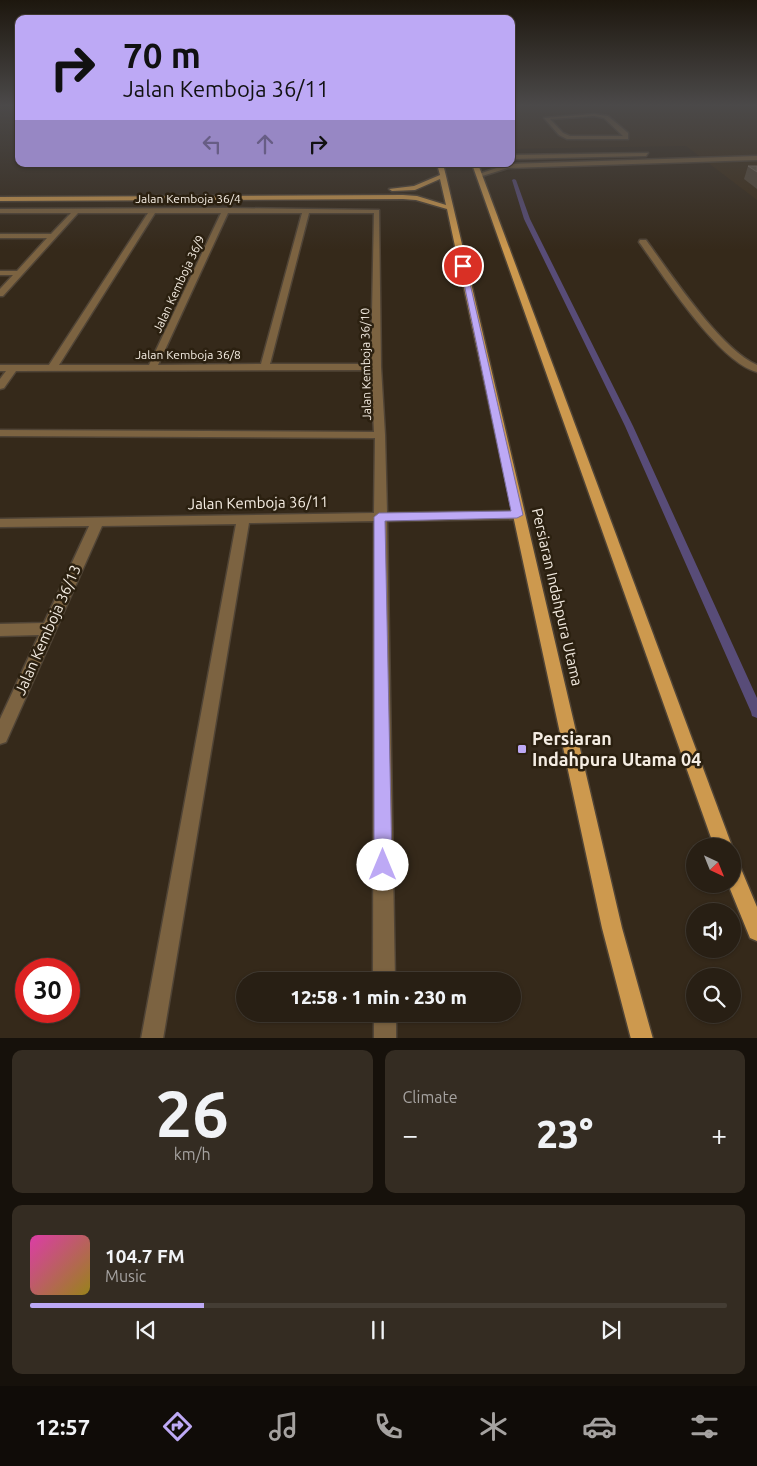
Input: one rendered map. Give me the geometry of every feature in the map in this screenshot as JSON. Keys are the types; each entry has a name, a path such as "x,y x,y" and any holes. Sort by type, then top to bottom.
{"main road":[{"path":"477,169 720,838"},
{"path":"0,192 402,189 422,186 441,170"},
{"name":"Persiaran Indahpura Utama","path":"441,170 517,515 612,928 642,1038"},
{"path":"0,199 404,197 417,198 450,208"},
{"path":"741,893 757,931"}],"street":[{"path":"664,154 716,153"},
{"path":"609,154 618,163"},
{"path":"515,157 655,154"},
{"path":"515,166 757,158"},
{"path":"477,169 498,167"},
{"path":"52,368 153,210"},
{"name":"Jalan Kemboja 36/9","path":"152,368 226,210"},
{"path":"265,367 306,210"},
{"name":"Jalan Kemboja 36/4","path":"0,211 376,211"},
{"path":"0,294 76,211"},
{"name":"Jalan Kemboja 36/10","path":"376,211 376,367 380,435 379,517 384,972"},
{"path":"0,236 53,236"},
{"path":"643,242 728,350 749,368 757,369"},
{"path":"0,273 19,273"},
{"name":"Jalan Kemboja 36/8","path":"0,368 376,367"},
{"path":"0,386 13,368"},
{"path":"0,433 380,435"},
{"name":"Jalan Kemboja 36/11","path":"0,523 517,515"},
{"path":"152,1038 243,519"},
{"name":"Jalan Kemboja 36/13","path":"0,737 97,522"},
{"path":"0,630 49,629"},
{"path":"385,1022 385,1038"}],"shaded area":[{"path":"696,153 757,153 757,200"}],"building":[{"path":"748,166 757,166 757,172"}],"waterway":[{"path":"514,180 527,219 629,426 757,712"}],"place":[{"name":"Persiaran Indahpura Utama 04","path":"522,749"}],"route":[{"path":"383,865 379,517 517,515 463,266"}]}
